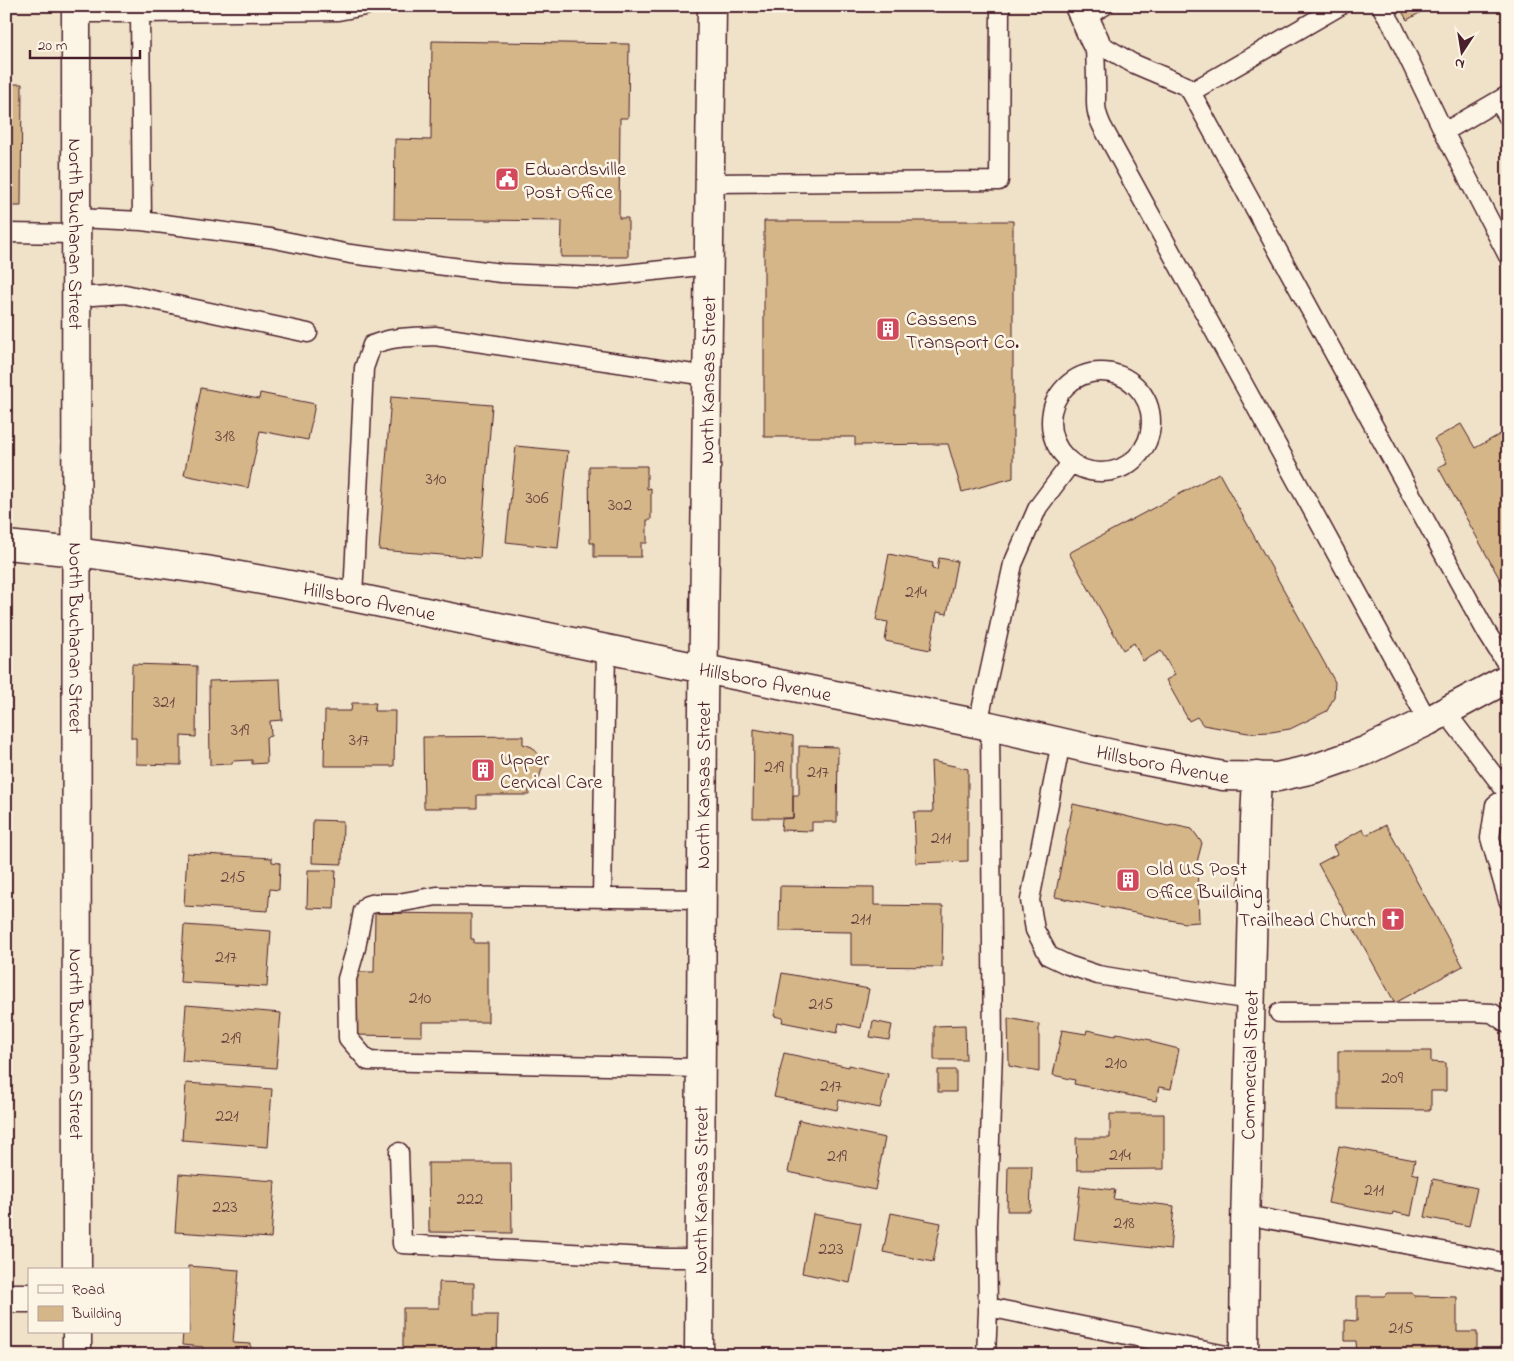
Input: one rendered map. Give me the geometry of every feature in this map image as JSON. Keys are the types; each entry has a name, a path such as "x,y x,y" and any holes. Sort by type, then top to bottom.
{"street":[{"name":"North Kansas Street","path":"699,1355 704,669 712,6"},
{"name":"North Buchanan Street","path":"76,9 77,1268"},
{"path":"1089,10 1095,41"},
{"name":"Hillsboro Avenue","path":"6,545 76,552 206,570 353,597 984,725 1222,776 1277,777 1313,769 1365,752 1508,678"},
{"name":"Commercial Street","path":"1244,1355 1245,1215 1257,776"},
{"path":"6,1298 28,1298"},
{"path":"77,1334 77,1355"}],"lane":[{"path":"76,9 140,13 338,10 366,6"},
{"path":"709,183 999,181 1000,6"},
{"path":"1190,92 1340,6"},
{"path":"1381,6 1508,256"},
{"path":"140,13 142,222"},
{"path":"1095,41 1132,63 1186,86 1190,92 1487,633 1508,666"},
{"path":"1095,41 1095,104 1102,126 1436,716 1508,795 1495,805 1490,838 1508,900"},
{"path":"1444,132 1503,98 1508,117"},
{"path":"6,233 142,222 270,238 350,254 501,273 598,277 708,265"},
{"path":"76,296 125,294 308,333"},
{"path":"353,597 364,368 372,345 385,339 434,336 707,376"},
{"path":"1104,372 1121,376 1135,385 1146,398 1151,414 1151,431 1145,447 1135,460 1120,469 1104,472 1087,470 1071,463 1060,451 1053,436 1051,421 1054,405 1062,391 1073,380 1088,374 1104,372"},
{"path":"986,1355 988,1307 987,1226 993,1050 984,725 1012,564 1038,507 1071,463"},
{"path":"602,898 606,649"},
{"path":"1061,742 1030,900 1035,930 1048,956 1098,975 1250,1000"},
{"path":"701,1068 368,1061 348,1038 347,979 356,948 363,911 368,905 376,903 398,903 437,896 702,900"},
{"path":"1279,1013 1472,1012 1492,1014 1508,1024"},
{"path":"399,1152 402,1244 664,1258 700,1258"},
{"path":"1245,1215 1508,1263"},
{"path":"988,1307 1226,1355"}],"building":[{"path":"1399,6 1432,6 1407,20"},
{"name":"Edwardsville Post Office","path":"432,41 629,44 628,118 620,118 619,218 628,218 628,257 561,257 562,221 394,219 395,139 431,140"},
{"path":"6,84 22,84 21,206 6,206"},
{"name":"Cassens Transport Co.","path":"764,221 1013,221 1013,478 962,492 948,444 855,445 855,437 764,437"},
{"path":"201,388 259,399 260,393 315,404 308,440 260,431 248,488 184,475"},
{"path":"391,397 492,405 480,558 379,550"},
{"path":"1461,424 1475,448 1508,430 1508,594 1438,467 1447,463 1434,439"},
{"path":"516,446 568,451 558,548 506,542"},
{"path":"589,466 647,466 647,489 651,488 651,520 647,520 647,543 641,543 641,557 594,557 594,543 590,543"},
{"path":"1219,473 1335,682 1334,697 1327,711 1290,729 1248,733 1203,725 1197,717 1189,721 1166,680 1175,675 1161,651 1143,661 1134,643 1123,650 1069,553"},
{"path":"889,554 933,563 932,569 937,570 939,558 957,561 947,614 937,612 930,650 885,641 888,622 876,620"},
{"path":"132,664 197,666 196,737 181,736 181,765 136,764 136,738 131,738"},
{"path":"280,679 282,720 270,721 271,736 266,737 267,763 252,764 252,760 233,761 232,764 210,765 209,681"},
{"path":"352,703 376,703 374,711 395,711 394,766 324,766 325,711 351,711"},
{"path":"754,729 793,736 793,818 753,818"},
{"name":"Upper Cervical Care","path":"523,736 523,744 532,747 541,757 543,765 539,779 529,786 529,795 477,795 477,808 424,808 423,737"},
{"path":"799,746 838,747 837,822 812,822 812,831 781,830 782,819 793,818 793,795 799,795"},
{"path":"931,761 968,769 968,861 916,863 914,812 933,812"},
{"name":"Old US Post Office Building","path":"1073,804 1168,826 1173,825 1192,829 1202,843 1197,862 1199,922 1185,923 1055,897"},
{"path":"313,820 343,821 342,864 312,863"},
{"name":"Trailhead Church","path":"1386,825 1463,966 1395,1003 1318,864 1337,854 1333,846 1363,829 1366,835"},
{"path":"187,853 272,858 272,862 280,863 279,890 270,889 268,911 184,906"},
{"path":"308,870 336,870 334,909 307,908"},
{"path":"780,886 874,887 874,905 943,906 942,967 851,966 851,932 779,931"},
{"path":"375,913 471,914 471,939 474,939 474,943 488,943 488,1022 422,1022 422,1036 351,1035 351,972 374,972"},
{"path":"184,925 271,931 267,987 180,982"},
{"path":"782,973 869,989 861,1028 839,1023 837,1033 782,1022 783,1018 774,1016"},
{"path":"186,1005 281,1013 276,1068 182,1061"},
{"path":"1008,1018 1039,1024 1039,1072 1009,1066"},
{"path":"873,1021 892,1025 889,1040 870,1037"},
{"path":"965,1025 966,1060 934,1060 934,1026"},
{"path":"1062,1030 1086,1034 1087,1030 1115,1036 1117,1033 1151,1040 1151,1042 1179,1049 1171,1089 1159,1087 1156,1101 1074,1084 1075,1080 1053,1075"},
{"path":"1338,1051 1431,1051 1431,1062 1446,1063 1446,1091 1431,1091 1431,1110 1338,1109"},
{"path":"784,1053 888,1074 880,1108 839,1100 837,1110 774,1097"},
{"path":"938,1070 956,1070 956,1092 938,1092"},
{"path":"186,1083 272,1089 268,1147 182,1140"},
{"path":"1110,1114 1164,1114 1164,1169 1077,1170 1076,1138 1110,1138"},
{"path":"799,1120 885,1138 875,1190 788,1172"},
{"path":"1339,1146 1415,1160 1412,1173 1419,1175 1411,1216 1393,1212 1392,1215 1328,1203"},
{"path":"428,1163 511,1163 512,1233 429,1232"},
{"path":"1008,1166 1032,1166 1030,1211 1007,1211"},
{"path":"179,1174 275,1181 271,1238 175,1232"},
{"path":"1433,1179 1477,1188 1469,1226 1425,1217"},
{"path":"1080,1186 1115,1190 1113,1199 1174,1206 1170,1250 1074,1239"},
{"path":"891,1213 941,1223 933,1262 883,1252"},
{"path":"813,1214 861,1223 850,1283 802,1273"},
{"path":"188,1266 239,1270 233,1343 251,1344 250,1355 202,1355 203,1347 182,1345 183,1334 190,1334 190,1268"},
{"path":"439,1282 474,1283 474,1315 498,1315 497,1355 403,1355 403,1308 439,1308"},
{"path":"1387,1293 1457,1297 1457,1332 1477,1332 1477,1355 1357,1355 1356,1341 1345,1341 1345,1320 1357,1321 1357,1296 1384,1296"}],"place":[{"name":"Edwardsville Post Office","path":"507,179"},
{"name":"Cassens Transport Co.","path":"888,329"},
{"name":"Upper Cervical Care","path":"483,770"},
{"name":"Old US Post Office Building","path":"1128,880"},
{"name":"Trailhead Church","path":"1393,919"}]}
